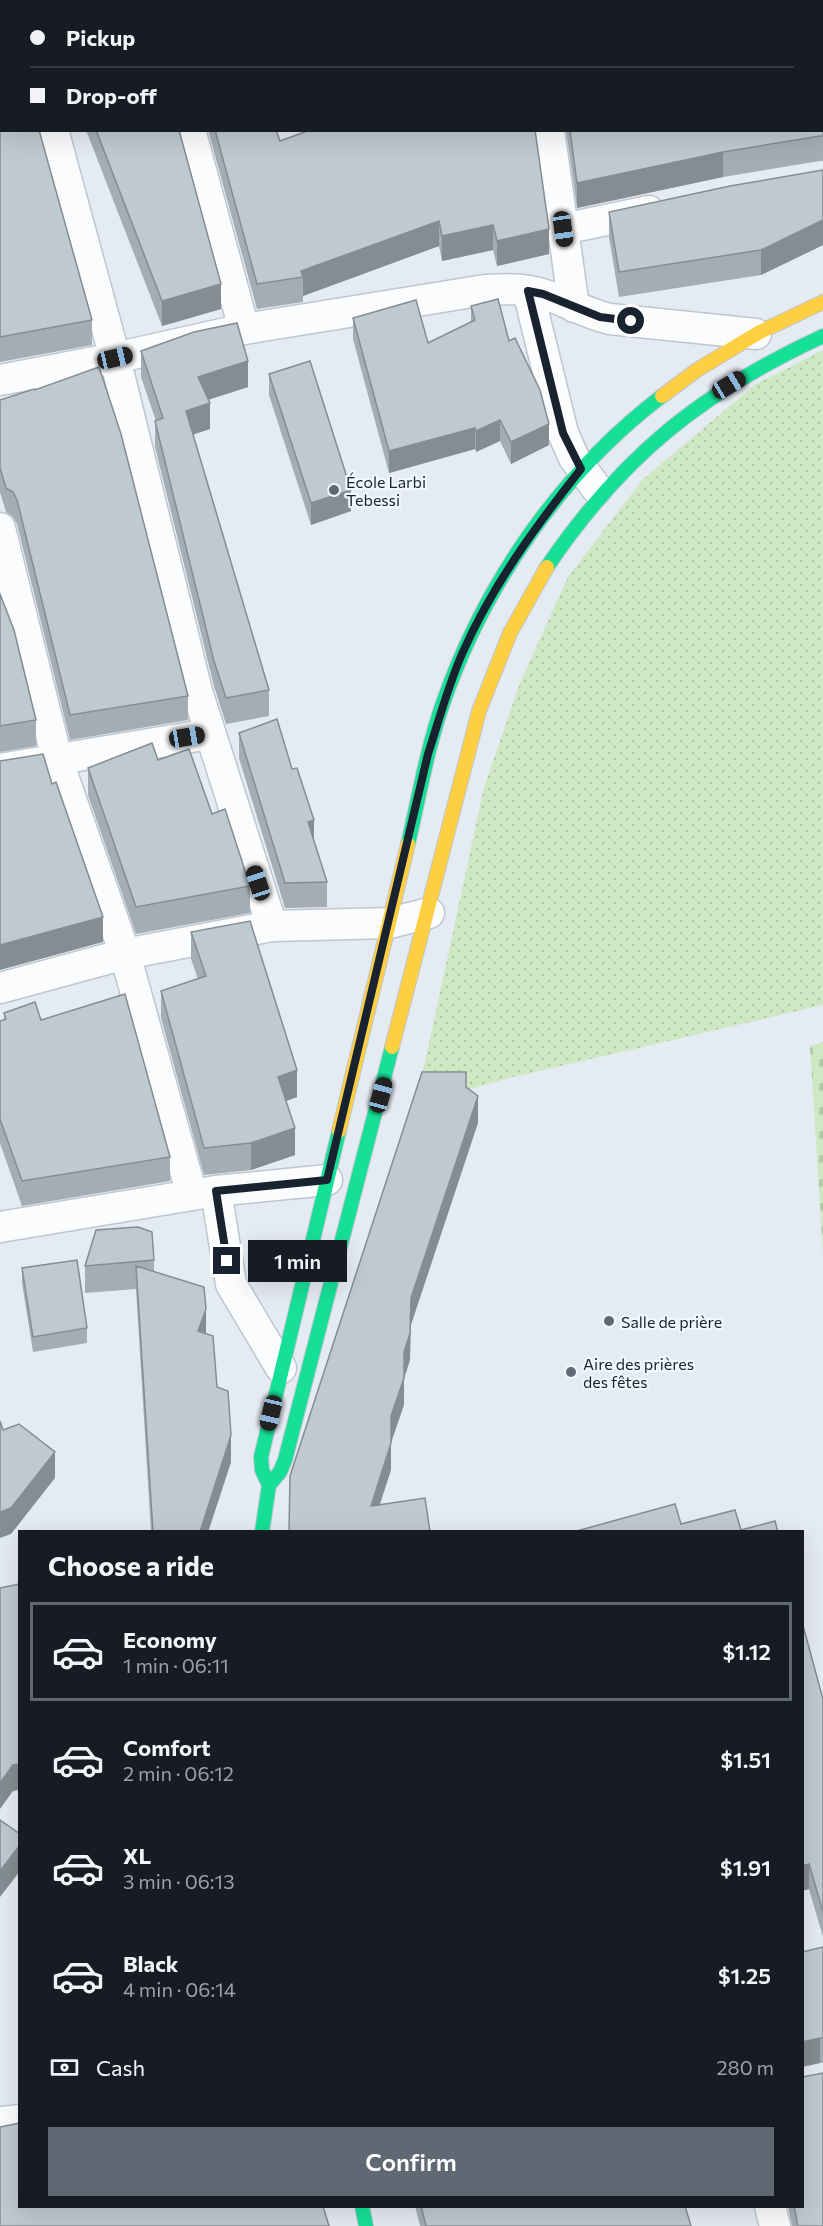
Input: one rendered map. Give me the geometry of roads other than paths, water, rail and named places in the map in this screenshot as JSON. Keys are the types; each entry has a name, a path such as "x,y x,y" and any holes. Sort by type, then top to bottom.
{"main road":[{"path":"269,1485 262,1470 261,1457 281,1368 390,923 428,754 443,703 462,654 512,560 581,469 607,441 678,383 716,357 756,334 823,302"},
{"path":"262,1530 269,1485 280,1472 285,1460 480,711 496,665 516,621 539,578 566,537 601,494 658,437 693,410 767,362 823,336"},
{"path":"362,2208 366,2226"}],"street":[{"path":"54,132 115,358 208,734 272,926"},
{"path":"191,132 244,329"},
{"path":"549,132 574,307"},
{"path":"563,229 672,206"},
{"path":"0,380 115,358 244,329 485,290 528,291 543,294 610,319 756,334"},
{"path":"528,291 563,433 581,469 601,494"},
{"path":"0,528 57,759 125,954 204,1193 231,1284 281,1368"},
{"path":"0,769 208,734"},
{"path":"0,988 125,954 272,926 390,923 429,913"},
{"path":"2,1220 204,1193 327,1180"},
{"path":"0,2122 18,2120"},
{"path":"770,2208 775,2226"}],"place":[{"name":"École Larbi Tebessi","path":"334,490"},
{"name":"Salle de prière","path":"609,1321"},
{"name":"Aire des prières des fêtes","path":"571,1372"}]}
